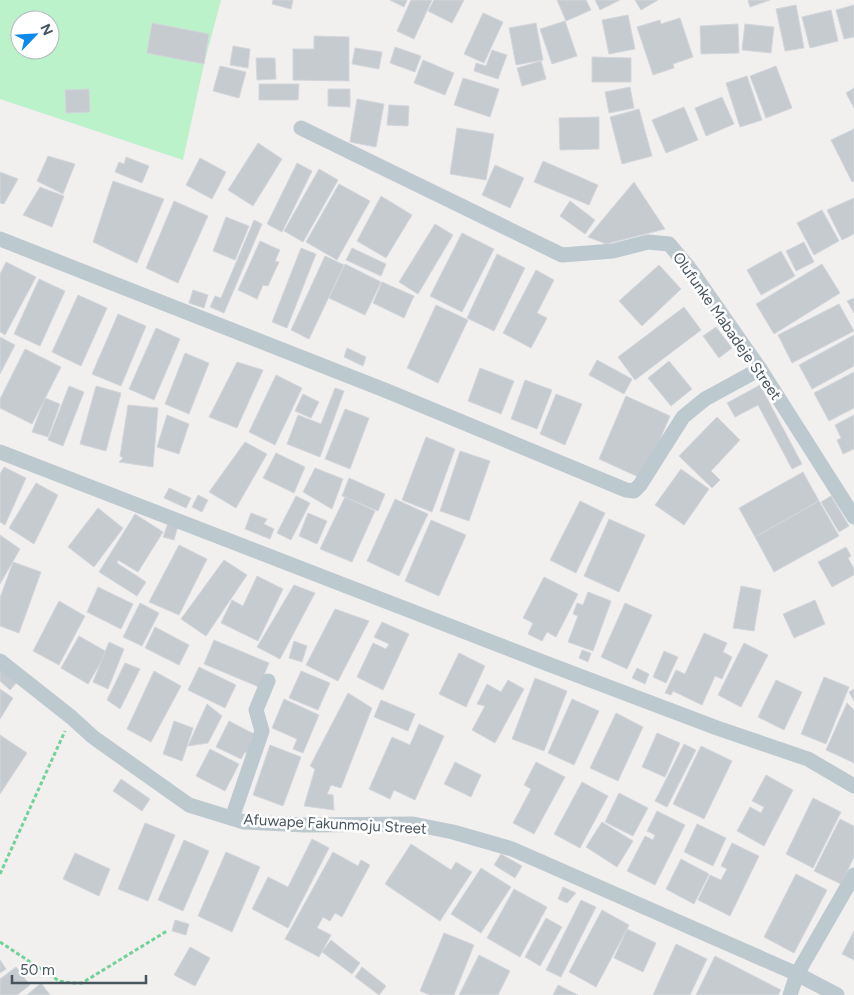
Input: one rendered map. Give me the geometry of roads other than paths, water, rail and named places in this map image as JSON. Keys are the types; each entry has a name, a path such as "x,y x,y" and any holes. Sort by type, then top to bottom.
{"street":[{"name":"Olufunke Mabadeje Street","path":"300,128 562,255 613,250 648,242 669,244 690,269 760,369 854,517"},
{"path":"0,239 387,391 626,490 634,491 640,485 683,417 705,398 760,369"},
{"path":"0,452 637,698 808,759 854,786"},
{"name":"Afuwape Fakunmoju Street","path":"0,661 71,716 93,737 189,805 244,822 305,825 413,824 453,832 512,849 798,974 837,995"},
{"path":"232,818 262,730 256,710 268,681"},
{"path":"790,995 798,974 854,875"}]}
